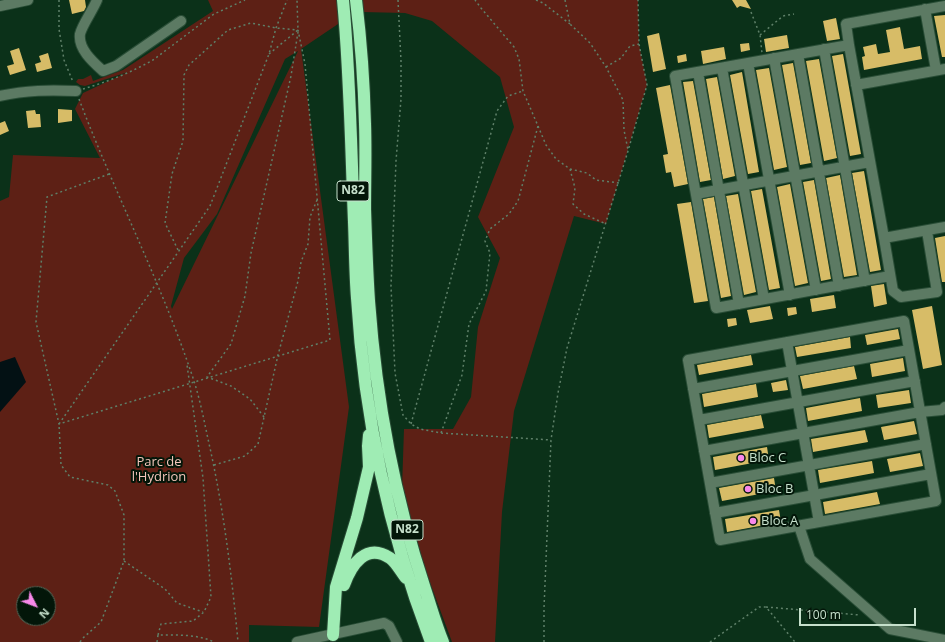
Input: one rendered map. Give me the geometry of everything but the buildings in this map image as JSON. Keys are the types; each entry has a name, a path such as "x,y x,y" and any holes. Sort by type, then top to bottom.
{"highway":[{"name":"N82","path":"343,0 347,42 351,124 356,298 365,383 371,422 394,527 409,581 431,642"},
{"name":"N82","path":"356,3 363,69 366,168 365,209 369,300 373,348 382,415 392,470 407,530 420,575 443,642"},
{"path":"333,638 336,587 357,518 369,467 368,446 371,422"},
{"path":"333,638 340,617 344,584 350,571 358,560 369,553 380,553 391,559 409,581"}],"street":[{"path":"0,6 28,0"},
{"path":"97,0 80,34 80,43 92,61 103,71 116,66 182,22"},
{"path":"927,230 941,291 901,297 893,292 846,24 945,6"},
{"path":"856,85 940,70 925,9"},
{"path":"849,45 675,76 716,308 890,276"},
{"path":"824,49 865,281"},
{"path":"798,54 839,286"},
{"path":"774,58 816,290"},
{"path":"748,63 790,295"},
{"path":"722,68 764,299"},
{"path":"698,72 739,304"},
{"path":"0,96 18,92 47,90 76,91"},
{"path":"696,194 870,162"},
{"path":"884,238 945,227"},
{"path":"904,321 931,474 941,502 720,540 688,360 787,342 904,321"},
{"path":"787,342 819,522"},
{"path":"693,389 909,350"},
{"path":"699,420 915,381"},
{"path":"704,451 920,412 942,410 945,407"},
{"path":"710,483 926,444"},
{"path":"715,513 931,474"},
{"path":"799,526 810,559 890,629 945,640"},
{"path":"297,642 333,638 384,623 390,626 397,642"}],"path":[{"path":"59,0 59,29 64,60 109,174 157,281 194,381 214,465 231,570 238,642"},
{"path":"76,91 142,67 214,14 245,0"},
{"path":"59,424 210,206 269,54 276,28 287,0"},
{"path":"59,424 190,382 330,340 305,64 298,30 297,0"},
{"path":"398,0 401,99 396,161 391,286 395,373 403,415 411,424 420,429 441,433 551,440"},
{"path":"475,0 514,47 519,59 523,91 546,145 556,159 570,169 587,173 596,180 618,184"},
{"path":"536,0 570,24 590,44 606,67 623,100 624,130 628,151"},
{"path":"565,0 570,24"},
{"path":"544,642 551,440 567,348 606,224 647,85 639,44 638,0"},
{"path":"751,12 760,35 763,60"},
{"path":"760,35 783,16 794,14"},
{"path":"178,251 165,223 172,174 183,141 184,75 189,65 228,30 251,23 276,28 298,30"},
{"path":"269,54 298,30"},
{"path":"207,377 231,344 245,296 251,253 291,76 298,30"},
{"path":"606,67 620,58 630,46 639,44"},
{"path":"411,424 497,111 508,96 523,91"},
{"path":"441,433 462,375 469,324 486,291 490,253 485,241 490,229 509,214 518,201 538,126"},
{"path":"570,169 575,188 572,204 584,214 606,224"},
{"path":"80,642 101,622 124,561 124,515 115,491 108,485 70,477 61,465 59,424 36,322 47,197 109,174"},
{"path":"214,465 245,456 258,444 278,355 298,282 301,262 308,244 310,217 318,198"},
{"path":"157,642 161,624 193,621 204,612 210,597 203,478 187,362"},
{"path":"207,377 230,386 250,399 264,417"},
{"path":"124,561 165,589 177,604 204,612"},
{"path":"710,642 759,607 860,615"},
{"path":"766,607 795,642"},
{"path":"158,635 177,635 208,639 214,642"}],"green space":[{"name":"Parc de l'Hydrion","path":"208,0 337,0 341,22 301,49 349,407 319,627 249,625 249,642 0,642 0,201 9,197 13,155 100,158 75,109 83,93 128,72 85,86 76,82 78,79 83,79 91,75 93,81 123,70 213,11","holes":["298,51 172,309 171,306 184,258 217,214 285,59"]},
{"path":"360,0 638,0 639,44 647,85 606,224 574,216 514,411 502,512 495,642 452,642 425,569 402,488 404,429 453,429 471,397 478,327 500,258 478,217 514,127 500,77 432,21 405,13 362,12"}],"shaded area":[{"path":"15,357 26,382 0,412 0,362"}],"place":[{"name":"Bloc C","path":"741,458"},
{"name":"Bloc B","path":"748,489"},
{"name":"Bloc A","path":"753,521"}]}
